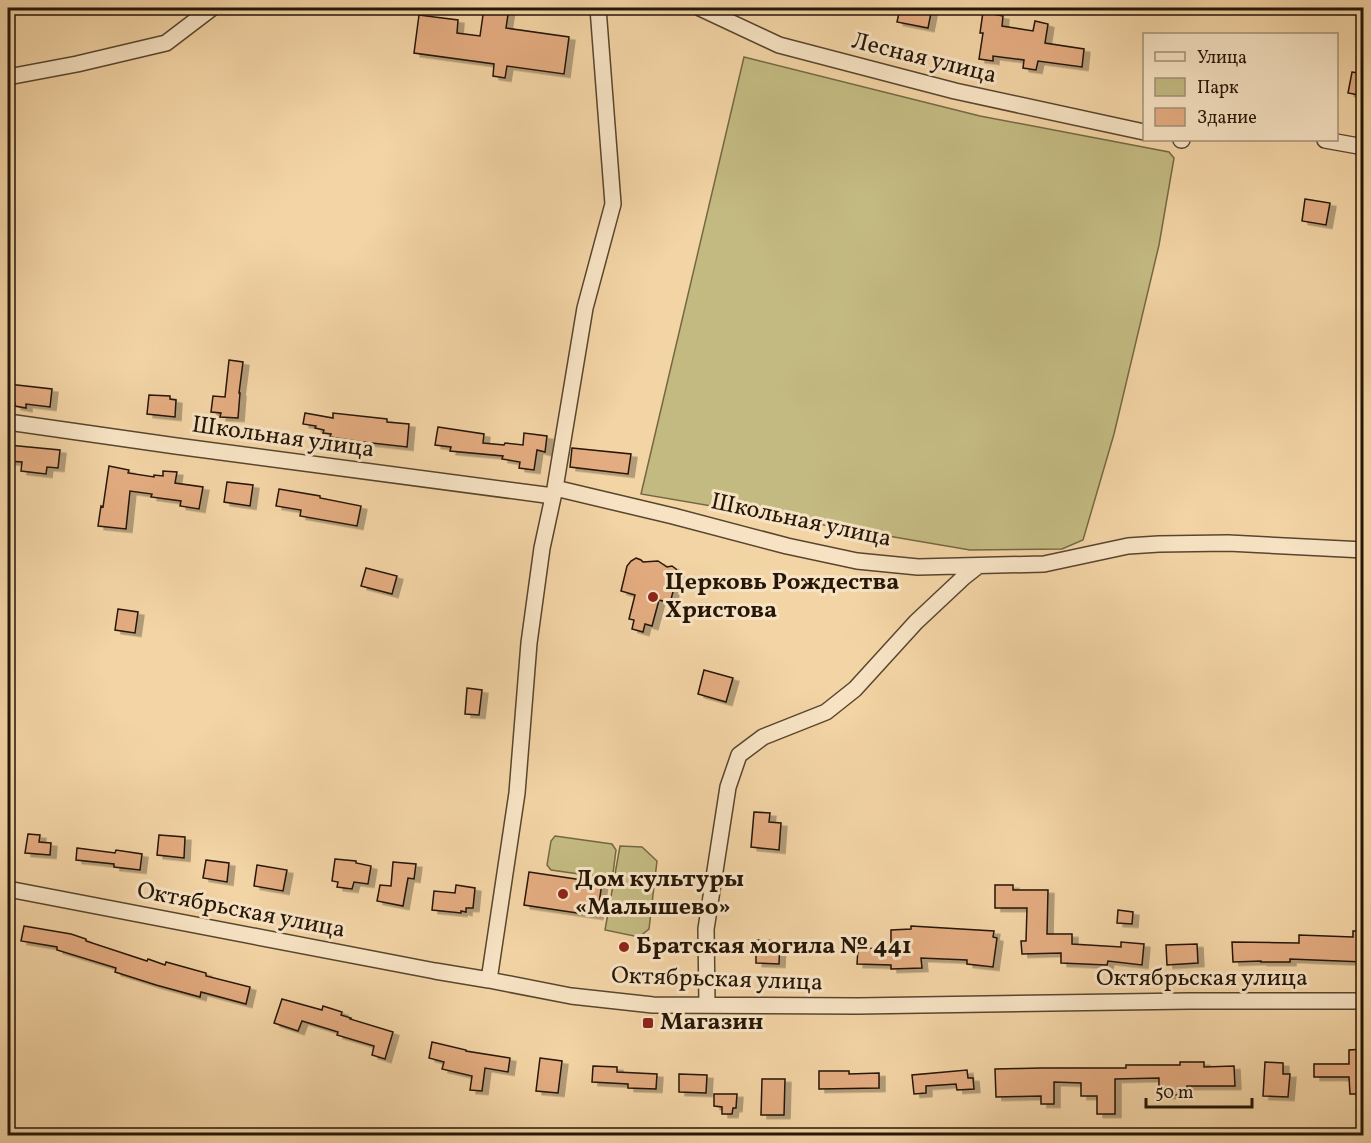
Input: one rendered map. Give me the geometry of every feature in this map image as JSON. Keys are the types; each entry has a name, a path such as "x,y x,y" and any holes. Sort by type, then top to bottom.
{"street":[{"path":"8,77 77,64 166,43 212,8"},
{"path":"489,980 517,793 529,643 542,548 554,492 585,308 613,204 598,8"},
{"name":"Лесная улица","path":"700,8 778,45 954,91 1143,132"},
{"path":"1331,141 1364,147"},
{"name":"Школьная улица","path":"8,422 176,446 554,492 673,516 787,546 857,561 918,567 1044,564 1128,546 1159,544 1228,543 1364,550"},
{"path":"707,1005 706,929 728,787 740,755 763,737 826,712 855,689 916,622 978,566"},
{"name":"Октябрьская улица","path":"8,889 435,972 571,996 653,1005 858,1006 1364,1001"}],"green space":[{"path":"744,57 980,116 1169,152 1174,158 1159,245 1114,434 1083,540 1062,549 970,550 641,494"},
{"path":"555,836 612,844 616,850 613,873 607,878 551,870 547,865 551,841"},
{"path":"620,846 642,847 657,861 649,929 639,937 605,930"}],"building":[{"path":"484,8 509,8 506,28 569,37 564,74 507,66 505,78 493,76 494,64 414,53 419,15 458,20 457,33 480,36"},
{"path":"900,8 932,8 928,28 897,22"},
{"path":"983,12 1003,16 1002,26 1033,31 1035,21 1048,24 1045,43 1084,49 1082,67 1038,61 1036,70 1023,68 1024,60 993,56 993,61 979,59"},
{"path":"1352,72 1364,74 1364,96 1348,93"},
{"path":"1305,199 1330,203 1326,225 1302,221"},
{"path":"229,360 243,362 238,418 220,417 221,413 211,412 213,396 225,397"},
{"path":"8,384 52,389 50,407 26,404 26,408 15,406 15,403 8,402"},
{"path":"149,395 170,396 170,399 176,400 175,417 147,414"},
{"path":"305,413 333,418 333,413 409,424 407,447 330,437 331,434 323,433 324,430 315,428 316,426 303,424"},
{"path":"438,427 484,434 483,443 504,445 505,443 523,445 524,433 547,436 545,452 537,450 534,470 519,468 520,462 502,459 503,456 450,451 451,447 435,445"},
{"path":"8,445 60,450 58,468 47,467 46,474 21,471 22,462 8,461"},
{"path":"572,448 631,454 628,474 570,467"},
{"path":"109,466 129,470 128,473 154,477 154,475 163,476 163,471 177,472 175,483 203,487 199,509 180,506 181,501 151,497 152,494 130,491 126,529 98,526"},
{"path":"227,482 253,485 250,506 224,502"},
{"path":"279,489 361,506 357,526 300,516 301,510 276,506"},
{"name":"Церковь Рождества Христова","path":"636,558 643,562 658,561 667,567 672,566 678,573 670,603 659,600 652,626 645,624 643,632 632,629 634,620 629,619 635,595 621,591 627,566"},
{"path":"366,568 397,576 392,594 361,586"},
{"path":"118,609 138,612 135,633 115,630"},
{"path":"704,670 733,678 726,702 698,694"},
{"path":"467,688 482,690 479,715 465,714"},
{"path":"754,812 770,813 769,822 781,823 779,850 751,847"},
{"path":"28,834 40,835 39,842 51,843 50,855 25,853"},
{"path":"159,835 185,837 184,858 157,855"},
{"path":"77,848 142,854 140,870 114,867 114,864 76,860"},
{"path":"335,859 356,861 356,863 371,866 368,884 354,882 352,889 337,887 338,882 332,881"},
{"path":"206,860 229,863 227,882 203,878"},
{"path":"393,862 416,864 414,879 408,878 403,906 377,901 380,885 391,886"},
{"path":"257,865 287,870 283,891 254,886"},
{"name":"Дом культуры «Малышево»","path":"529,872 602,883 597,916 524,905"},
{"path":"456,885 475,888 473,908 466,908 466,912 461,911 461,913 432,910 434,891 455,893"},
{"path":"995,885 1013,885 1013,890 1048,890 1047,934 1072,934 1072,944 1121,947 1121,942 1144,944 1142,965 1108,961 1107,965 1061,963 1061,953 1022,954 1021,941 1026,941 1027,908 995,908"},
{"path":"1118,910 1133,912 1132,924 1117,923"},
{"path":"24,926 71,934 147,961 148,959 165,965 166,962 206,973 206,976 250,987 246,1004 201,992 200,997 156,985 115,972 116,968 57,950 57,947 21,941"},
{"path":"911,926 994,931 993,937 997,938 993,967 967,964 967,960 921,958 922,968 891,969 891,965 857,964 858,948 891,949 891,930 911,929"},
{"path":"1353,931 1364,931 1364,962 1290,959 1290,962 1233,962 1232,942 1299,943 1299,935 1353,937"},
{"path":"756,940 780,941 779,964 756,963"},
{"path":"1197,944 1198,963 1167,965 1166,945"},
{"path":"282,999 322,1010 323,1006 342,1012 341,1015 350,1019 393,1032 385,1059 372,1055 374,1046 337,1035 338,1032 302,1021 298,1031 274,1023"},
{"path":"432,1042 466,1051 510,1058 508,1072 485,1068 482,1091 470,1090 472,1076 442,1069 444,1062 429,1058"},
{"path":"1364,1049 1364,1094 1350,1094 1349,1077 1314,1077 1314,1064 1349,1064 1349,1050"},
{"path":"540,1058 562,1061 558,1093 536,1091"},
{"path":"1180,1062 1204,1062 1204,1067 1234,1066 1235,1086 1187,1086 1187,1095 1166,1095 1166,1088 1159,1088 1159,1078 1115,1079 1115,1114 1097,1114 1097,1096 1081,1096 1081,1083 1054,1082 1054,1104 1041,1104 1041,1096 996,1097 995,1069 1126,1068 1126,1065 1180,1065"},
{"path":"1265,1062 1283,1063 1283,1074 1290,1074 1288,1097 1263,1096"},
{"path":"593,1066 617,1067 617,1072 657,1074 656,1089 628,1088 628,1084 592,1082"},
{"path":"967,1070 968,1078 973,1078 974,1089 957,1090 956,1084 926,1086 926,1093 914,1094 912,1075"},
{"path":"819,1071 849,1071 849,1074 879,1073 879,1088 819,1089"},
{"path":"679,1074 707,1075 706,1093 679,1092"},
{"path":"762,1079 785,1079 784,1115 761,1115"},
{"path":"714,1094 737,1094 736,1108 733,1108 732,1114 722,1114 722,1107 714,1106"}],"place":[{"name":"Церковь Рождества Христова","path":"653,597"},
{"name":"Дом культуры «Малышево»","path":"563,894"},
{"name":"Братская могила № 441","path":"624,947"},
{"name":"Магазин","path":"648,1023"}]}
